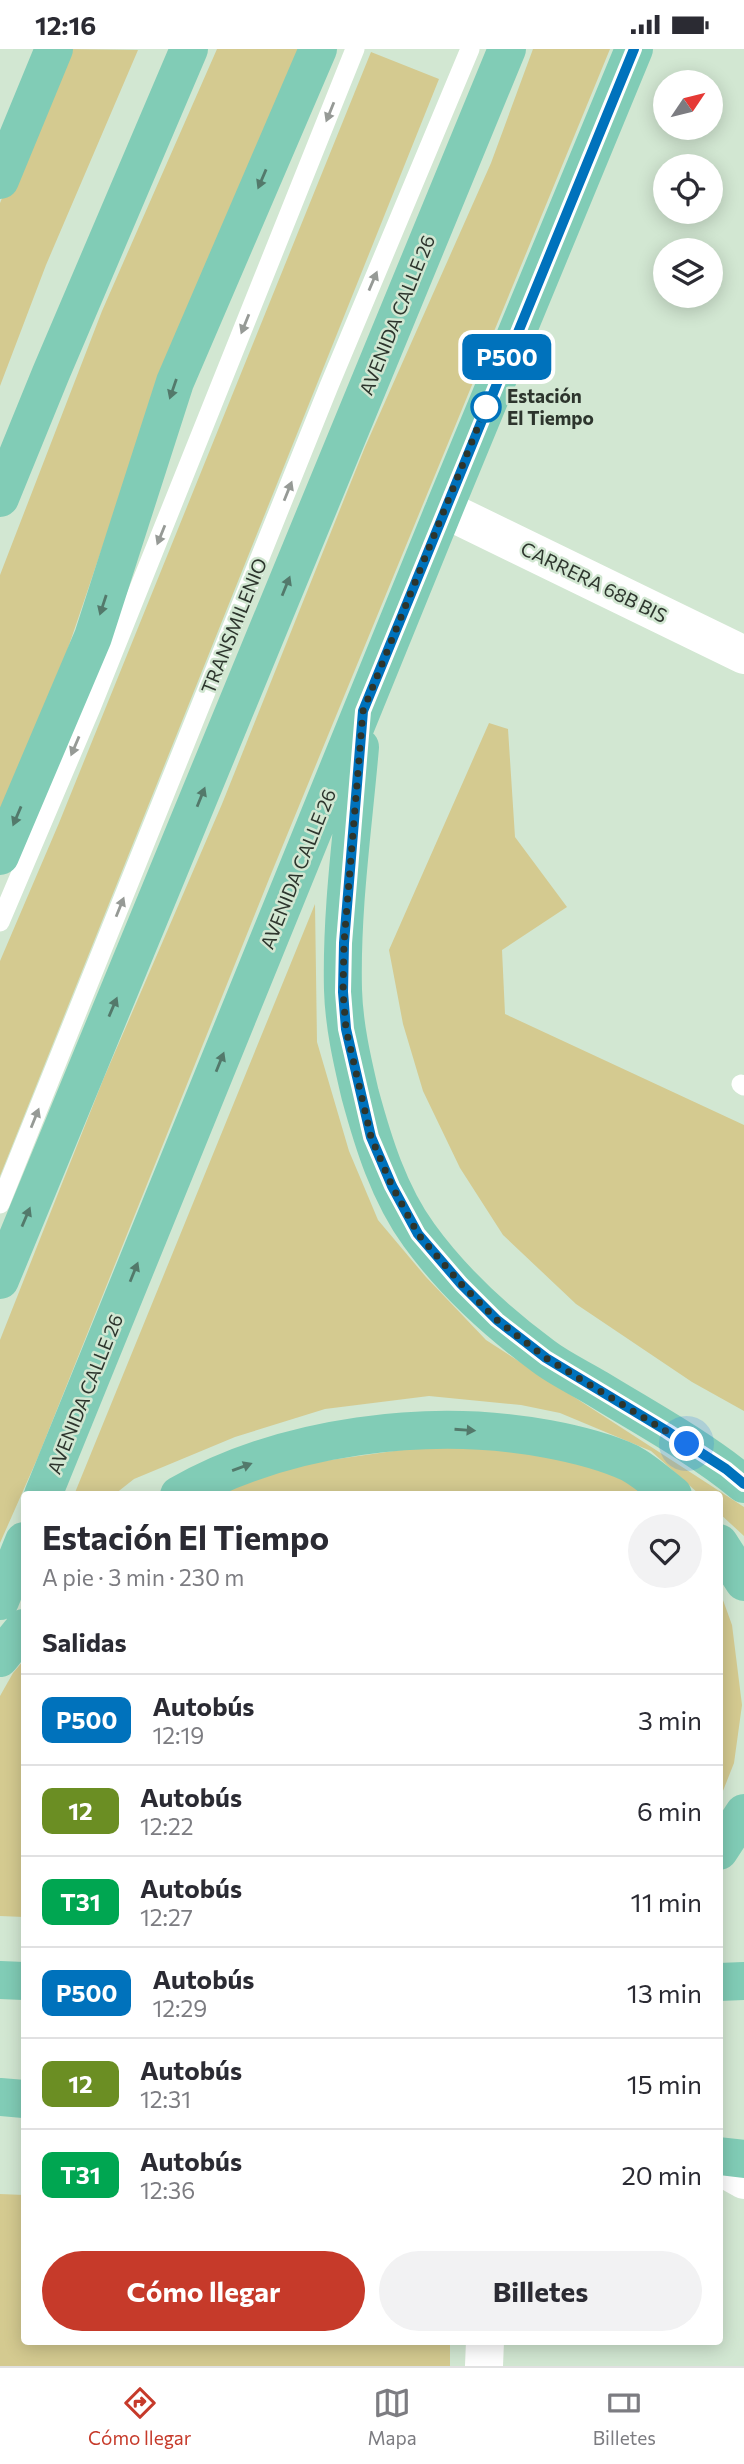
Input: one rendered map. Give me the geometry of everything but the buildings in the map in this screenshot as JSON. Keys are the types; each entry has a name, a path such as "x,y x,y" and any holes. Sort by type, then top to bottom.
{"main road":[{"path":"0,180 54,49"},
{"path":"168,49 172,90"},
{"path":"0,498 189,49"},
{"path":"0,856 93,637 175,382 318,49"},
{"name":"AVENIDA CALLE 26","path":"0,1280 507,49"},
{"name":"AVENIDA CALLE 26","path":"45,1491 634,49"},
{"path":"0,459 51,373"},
{"path":"363,711 344,943 343,992 346,1029 371,1137 392,1186 418,1234 461,1284 497,1320 546,1358 658,1425 726,1469 744,1484"},
{"path":"187,1491 220,1475 311,1446 385,1432 449,1429 517,1433 578,1445 631,1464 668,1491"},
{"path":"0,1601 21,1548"},
{"path":"723,1549 744,1582"},
{"path":"0,1658 21,1632"},
{"path":"723,1845 744,1813"},
{"path":"0,1980 21,1981"},
{"path":"723,1982 744,1981"},
{"path":"0,2097 21,2099"},
{"path":"723,2156 744,2159"}],"street":[{"name":"CARRERA 68B BIS","path":"444,509 744,655"},
{"path":"723,2168 744,2180"},
{"path":"484,2366 485,2345"}],"lane":[{"path":"0,922 91,708 355,49"},
{"name":"TRANSMILENIO","path":"0,1204 329,386 470,49"}],"shaded area":[{"path":"64,49 138,50 46,265 0,386 0,203"},
{"path":"217,49 301,49 167,357 65,657 0,810 0,575 102,311"},
{"path":"533,49 610,49 269,879 38,1457 0,1543 0,1340 103,1080 222,804 365,447 491,163"},
{"path":"371,52 439,79 0,1176 0,961 59,823"},
{"path":"489,723 508,729 515,837 567,907 502,950 505,1014 744,1125 744,1411 692,1382 576,1304 503,1235 460,1168 423,1091 403,1024 389,950"},
{"path":"315,904 317,1042 349,1151 378,1220 426,1277 486,1340 719,1491 696,1491 651,1451 560,1413 521,1405 429,1396 325,1409 235,1437 134,1479 119,1491 76,1491"},
{"path":"436,1445 532,1448 607,1470 643,1491 222,1491 295,1465"},
{"path":"723,1493 744,1507 744,1536 723,1517"},
{"path":"723,1600 732,1625 742,1705 734,1763 723,1791"},
{"path":"21,1664 21,1917 0,1916 0,1696"},
{"path":"0,2194 21,2195 21,2345 450,2345 450,2366 0,2366"}],"bus line":[{"name":"P500","path":"634,49 363,711 344,943 343,992 346,1029 371,1137 392,1186 418,1234 461,1284 497,1320 546,1358 667,1431 726,1469 744,1484"}],"place":[{"name":"Estación El Tiempo","path":"486,407"}],"route":[{"path":"486,407 363,711 344,943 343,992 346,1029 371,1137 392,1186 418,1234 461,1284 497,1320 546,1358 687,1444"}]}
